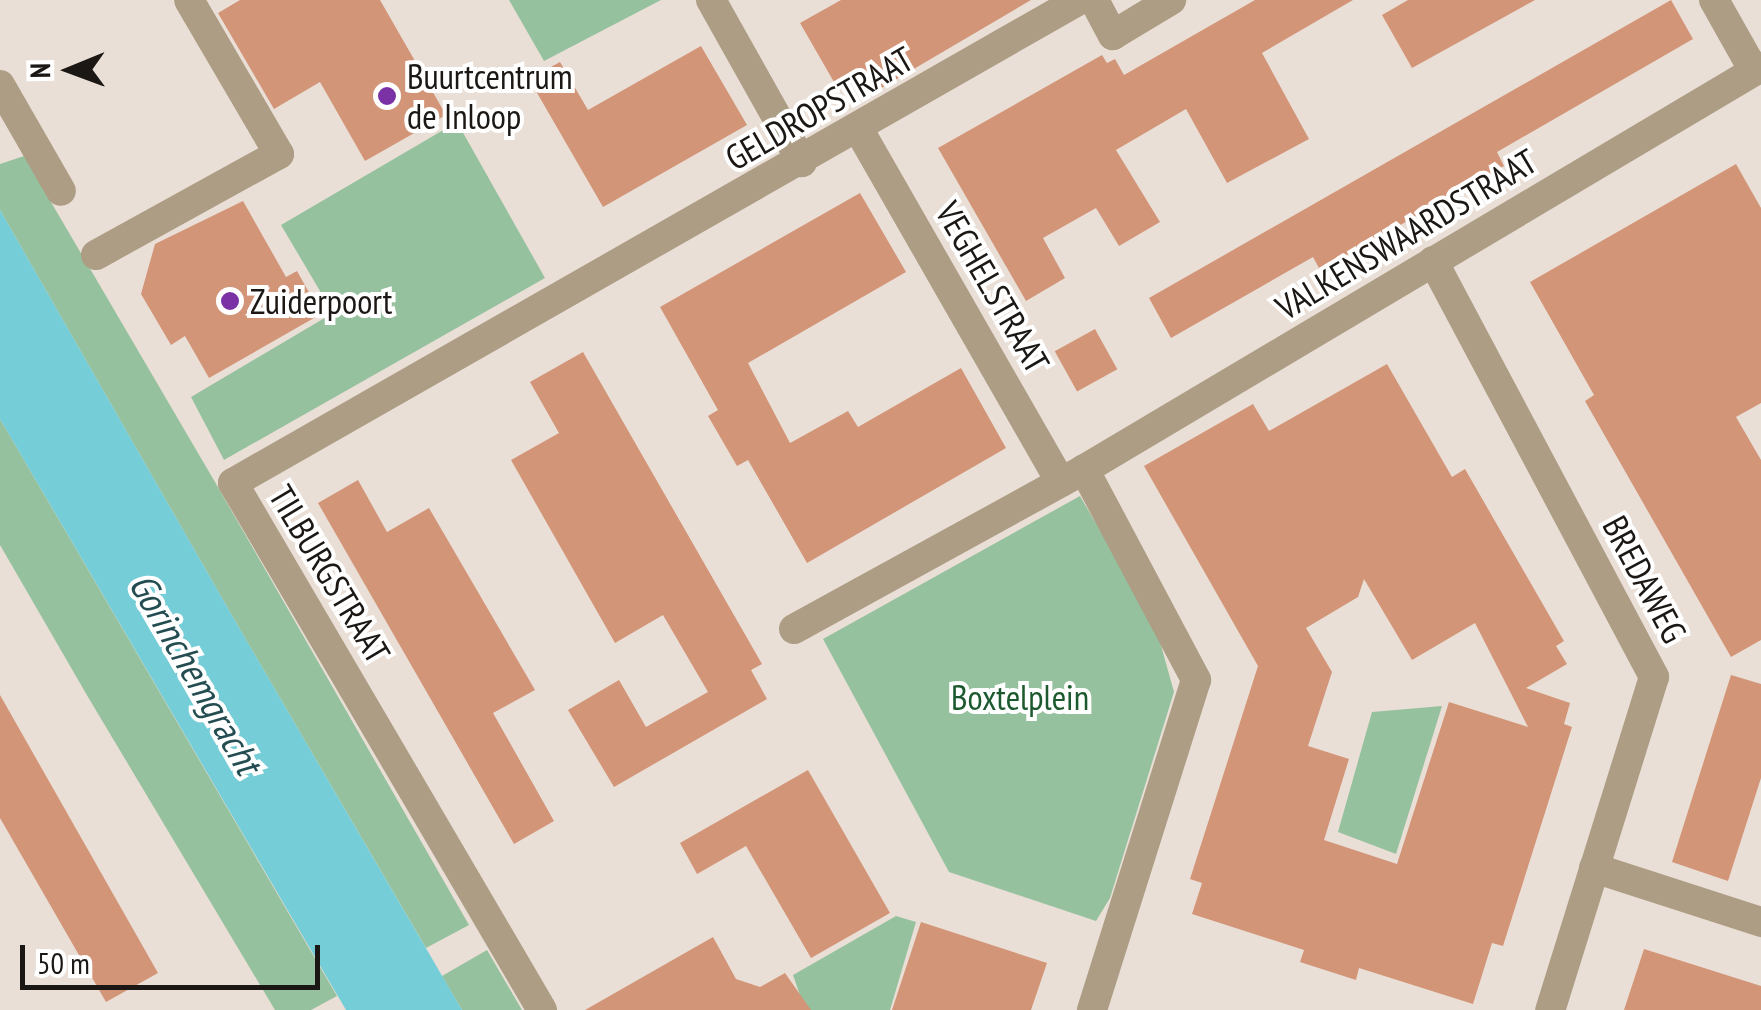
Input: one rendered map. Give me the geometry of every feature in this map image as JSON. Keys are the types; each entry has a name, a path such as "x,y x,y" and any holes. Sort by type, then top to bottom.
{"street":[{"path":"96,255 279,154 189,0"},
{"path":"711,0 802,162"},
{"name":"GELDROPSTRAAT","path":"595,278 859,130 1079,0"},
{"path":"1094,0 1113,36 1171,0"},
{"path":"1714,0 1757,69"},
{"name":"VALKENSWAARDSTRAAT","path":"1078,472 1757,69"},
{"path":"4,103 61,191"},
{"name":"VEGHELSTRAAT","path":"859,130 1078,472"},
{"name":"BREDAWEG","path":"1433,262 1654,676 1550,1010"},
{"name":"TILBURGSTRAAT","path":"542,1010 233,483 595,278"},
{"path":"794,629 1078,472 1196,680 1092,1010"},
{"path":"1594,868 1761,922"}],"green space":[{"path":"509,0 661,0 544,61"},
{"path":"457,122 545,278 224,460 191,397 333,313 281,225"},
{"path":"24,156 469,925 426,948 234,619 0,210 0,164"},
{"path":"0,419 337,996 311,1010 275,1010 88,697 0,545"},
{"name":"Boxtelplein","path":"1080,496 1155,624 1174,692 1110,898 1096,921 949,872 823,639"},
{"path":"1442,706 1396,854 1338,832 1372,712"},
{"path":"896,916 916,922 890,1010 805,1010 793,975"},
{"path":"487,950 522,1010 462,1010 442,976"}],"water":[{"name":"Gorinchemgracht","path":"0,210 462,1010 346,1010 0,419"}],"building":[{"name":"Buurtcentrum de Inloop","path":"240,0 380,0 446,115 365,161 320,82 274,109 218,13"},
{"path":"841,0 1031,0 878,90 870,75 838,89 800,23"},
{"path":"1255,0 1353,0 1262,53 1309,139 1227,183 1186,109 1116,150 1160,222 1119,246 1096,208 1043,238 1065,278 1026,301 938,148 1102,55 1107,63 1115,59 1124,75"},
{"path":"1408,0 1535,0 1412,68 1382,15"},
{"path":"1671,0 1693,39 1497,152 1504,166 1320,270 1313,257 1171,338 1149,298"},
{"path":"701,46 747,125 603,207 529,79 560,62 588,110"},
{"path":"1736,164 1761,208 1761,403 1736,417 1761,460 1761,640 1731,657 1585,401 1594,395 1530,282"},
{"path":"860,193 906,272 748,363 790,443 848,411 858,427 961,368 1006,448 807,563 748,460 737,466 708,416 718,410 660,307"},
{"name":"Zuiderpoort","path":"243,201 286,277 297,271 321,314 209,378 185,336 171,345 141,294 155,244"},
{"path":"1095,329 1117,369 1077,392 1055,351"},
{"path":"583,352 762,664 751,670 767,699 614,787 568,710 619,680 646,727 708,692 663,615 615,643 511,460 559,433 530,382"},
{"path":"1387,364 1452,477 1465,469 1564,641 1556,646 1567,664 1526,688 1570,703 1564,724 1572,727 1503,946 1492,943 1473,1004 1359,968 1356,980 1300,962 1304,950 1192,914 1202,883 1190,879 1258,666 1144,466 1253,404 1269,431","holes":["1364,579 1412,660 1475,623 1528,727 1449,702 1397,864 1324,840 1349,759 1308,746 1332,672 1306,628 1358,597"]},
{"path":"358,480 387,532 429,508 535,690 493,713 554,821 514,844 318,503"},
{"path":"1731,675 1761,684 1761,778 1728,881 1672,862"},
{"path":"0,695 158,973 106,1002 0,818"},
{"path":"808,770 890,913 811,958 746,846 697,874 680,843"},
{"path":"921,922 1047,963 1031,1010 892,1010"},
{"path":"713,937 736,979 760,987 785,973 811,1010 585,1010"},
{"path":"1644,949 1761,986 1761,1010 1624,1010"}],"place":[{"name":"Buurtcentrum de Inloop","path":"387,96"},
{"name":"Zuiderpoort","path":"230,301"}]}
